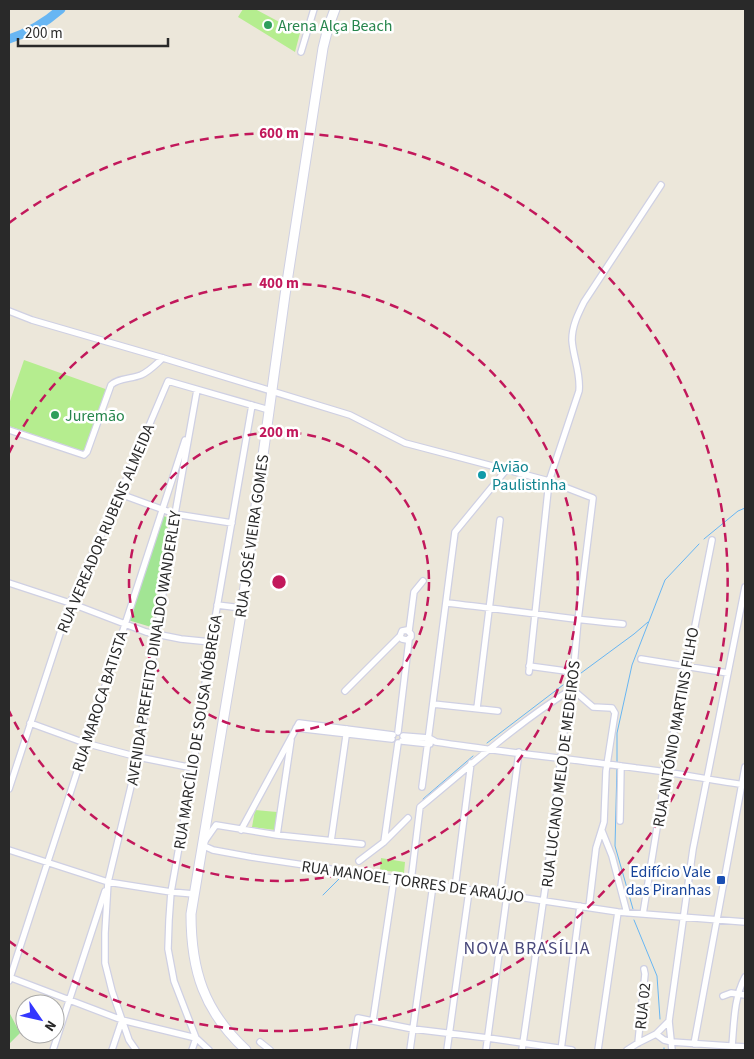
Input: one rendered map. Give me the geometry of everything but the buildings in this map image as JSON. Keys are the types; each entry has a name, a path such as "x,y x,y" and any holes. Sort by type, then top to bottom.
{"main road":[{"name":"RUA JOSÉ VIEIRA GOMES","path":"246,1050 231,1036 219,1020 201,986 194,962 191,914 242,608 269,410 323,48 335,9"}],"street":[{"path":"301,52 314,9"},
{"path":"573,672 529,669 549,481 579,391 580,376 572,340 576,319 584,302 661,185"},
{"path":"9,311 32,320 350,416 405,443 549,481"},
{"path":"9,430 84,455 87,452 111,385 116,381 148,372 163,358"},
{"name":"RUA VEREADOR RUBENS ALMEIDA","path":"9,789 70,604 120,494 168,381 197,390"},
{"path":"197,390 269,410"},
{"name":"AVENIDA PREFEITO DINALDO WANDERLEY","path":"136,1050 129,1040 105,963 108,882 138,757 175,514 197,390"},
{"name":"RUA MARCÍLIO DE SOUSA NÓBREGA","path":"209,1050 196,1038 174,981 168,949 171,892 193,768 217,605 252,405"},
{"name":"RUA MAROCA BATISTA","path":"9,979 191,422"},
{"path":"422,787 455,532 506,470"},
{"name":"RUA LUCIANO MELO DE MEDEIROS","path":"522,1050 544,900 566,715 572,690 592,498 549,481"},
{"path":"120,494 175,514 232,523"},
{"path":"476,708 500,520"},
{"name":"RUA ANTÓNIO MARTINS FILHO","path":"643,914 666,772 712,540"},
{"path":"384,842 398,738 408,640 411,635 409,631 414,592 423,581"},
{"path":"9,583 146,632 181,639 211,642"},
{"path":"672,1050 669,1020 693,849 745,587"},
{"path":"446,603 623,624"},
{"path":"217,605 242,608"},
{"path":"345,691 400,636 402,631 409,631"},
{"path":"400,636 403,640 408,640"},
{"path":"641,659 728,672"},
{"path":"411,882 420,807 489,748 543,708 572,690 594,707 612,708 614,710 614,721 608,752 614,765 620,821"},
{"path":"433,704 498,711"},
{"path":"30,723 86,743 138,757 193,768"},
{"path":"240,830 296,728 346,731 489,748 666,772 744,785"},
{"path":"331,841 346,731"},
{"path":"277,835 292,735"},
{"path":"500,894 519,752"},
{"path":"455,888 472,764"},
{"path":"589,907 596,848 602,832 605,812 605,789 614,765"},
{"path":"694,1044 716,920 744,785 745,767"},
{"path":"359,861 384,842 408,818"},
{"path":"202,845 216,825 277,835 362,844"},
{"path":"602,832 612,856 627,913"},
{"name":"RUA MANOEL TORRES DE ARAÚJO","path":"202,845 212,850 251,857 469,891 544,900 618,912 745,922"},
{"path":"9,850 108,882 194,894"},
{"path":"373,1020 394,879"},
{"path":"53,1050 108,882"},
{"path":"410,1050 433,885"},
{"path":"446,1050 469,891"},
{"path":"486,1050 507,895"},
{"path":"561,1049 580,906"},
{"path":"598,1050 618,912"},
{"name":"RUA 02","path":"638,1043 646,974 644,969"},
{"path":"732,1046 738,994 745,977"},
{"path":"9,979 70,999 122,1020 196,1038 192,1050"},
{"path":"723,996 731,993 745,995"},
{"path":"353,1050 358,1018 413,1029 572,1050"},
{"path":"112,1050 122,1020"},
{"path":"627,1050 656,1034 669,1020"},
{"path":"656,1034 664,1040 712,1048 745,1047"},
{"path":"260,1042 270,1050"}],"green space":[{"name":"Arena Alça Beach","path":"243,9 255,9 300,33 295,52 238,17"},
{"name":"Juremão","path":"24,360 111,391 88,454 9,426 9,404"},
{"path":"161,515 169,518 151,627 128,620"},
{"path":"255,810 277,812 275,830 252,827"},
{"path":"381,858 405,862 404,873 380,870"},
{"path":"9,1012 15,1023 15,1038 9,1044"}],"waterway":[{"path":"9,39 36,27 61,9"},
{"path":"704,539 738,511 745,508"},
{"path":"617,763 617,733 632,665 665,580 699,544"},
{"path":"577,676 648,622"},
{"path":"487,743 563,685"},
{"path":"423,799 473,756"},
{"path":"617,767 615,846 633,909"},
{"path":"323,895 343,875"},
{"path":"634,920 657,976 660,1019"}],"place":[{"name":"Arena Alça Beach","path":"268,25"},
{"name":"Juremão","path":"55,415"},
{"name":"Avião Paulistinha","path":"482,475"},
{"name":"Edifício Vale das Piranhas","path":"721,880"}],"district":[{"name":"NOVA BRASÍLIA","path":"527,948"}]}
